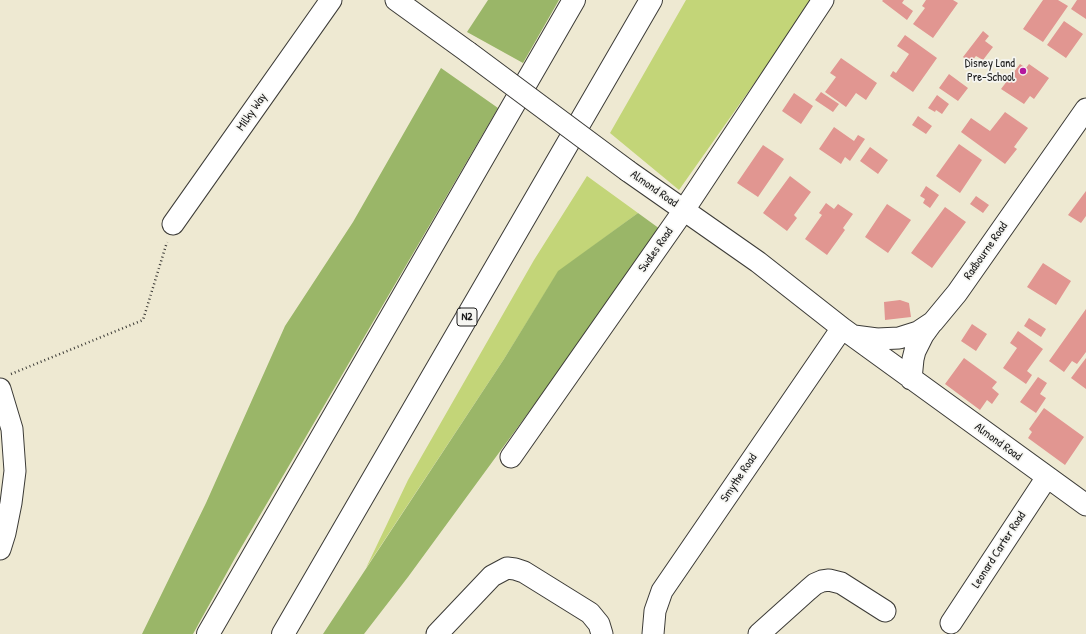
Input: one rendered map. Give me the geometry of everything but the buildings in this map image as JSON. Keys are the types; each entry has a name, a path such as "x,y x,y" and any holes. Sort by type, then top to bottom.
{"highway":[{"path":"208,634 574,0"},
{"name":"N2","path":"283,634 651,0"}],"street":[{"name":"Milky Way","path":"173,224 331,0"},
{"name":"Almond Road","path":"396,0 628,171 758,262 911,379 1086,505"},
{"name":"Swales Road","path":"511,457 684,210 823,0"},
{"name":"Radbourne Road","path":"848,332 878,339 900,338 918,332 933,322 957,293 1086,109"},
{"path":"911,379 915,351 933,322"},
{"name":"Smythe Road","path":"652,634 655,611 662,591 848,332"},
{"path":"0,549 5,534 11,503 15,471 12,429 4,382"},
{"name":"Leonard Carter Road","path":"951,623 1047,477"},
{"path":"442,632 492,576 507,568 524,572 590,613 599,624 602,634"},
{"path":"759,634 815,584 822,581 829,580 841,583 885,611"}],"path":[{"path":"4,382 143,320 173,224"}],"green space":[{"path":"488,0 559,0 523,63 467,32"},
{"path":"686,0 813,0 679,190 610,133"},
{"path":"441,68 498,108 235,558 193,634 142,634 206,503 285,326 353,222"},
{"path":"587,176 638,213 558,272 504,359 366,568 408,480 534,260"},
{"path":"638,213 660,229 583,338 408,577 364,634 323,634 504,359 558,271"}],"place":[{"name":"Disney Land Pre-School","path":"1023,71"}]}
